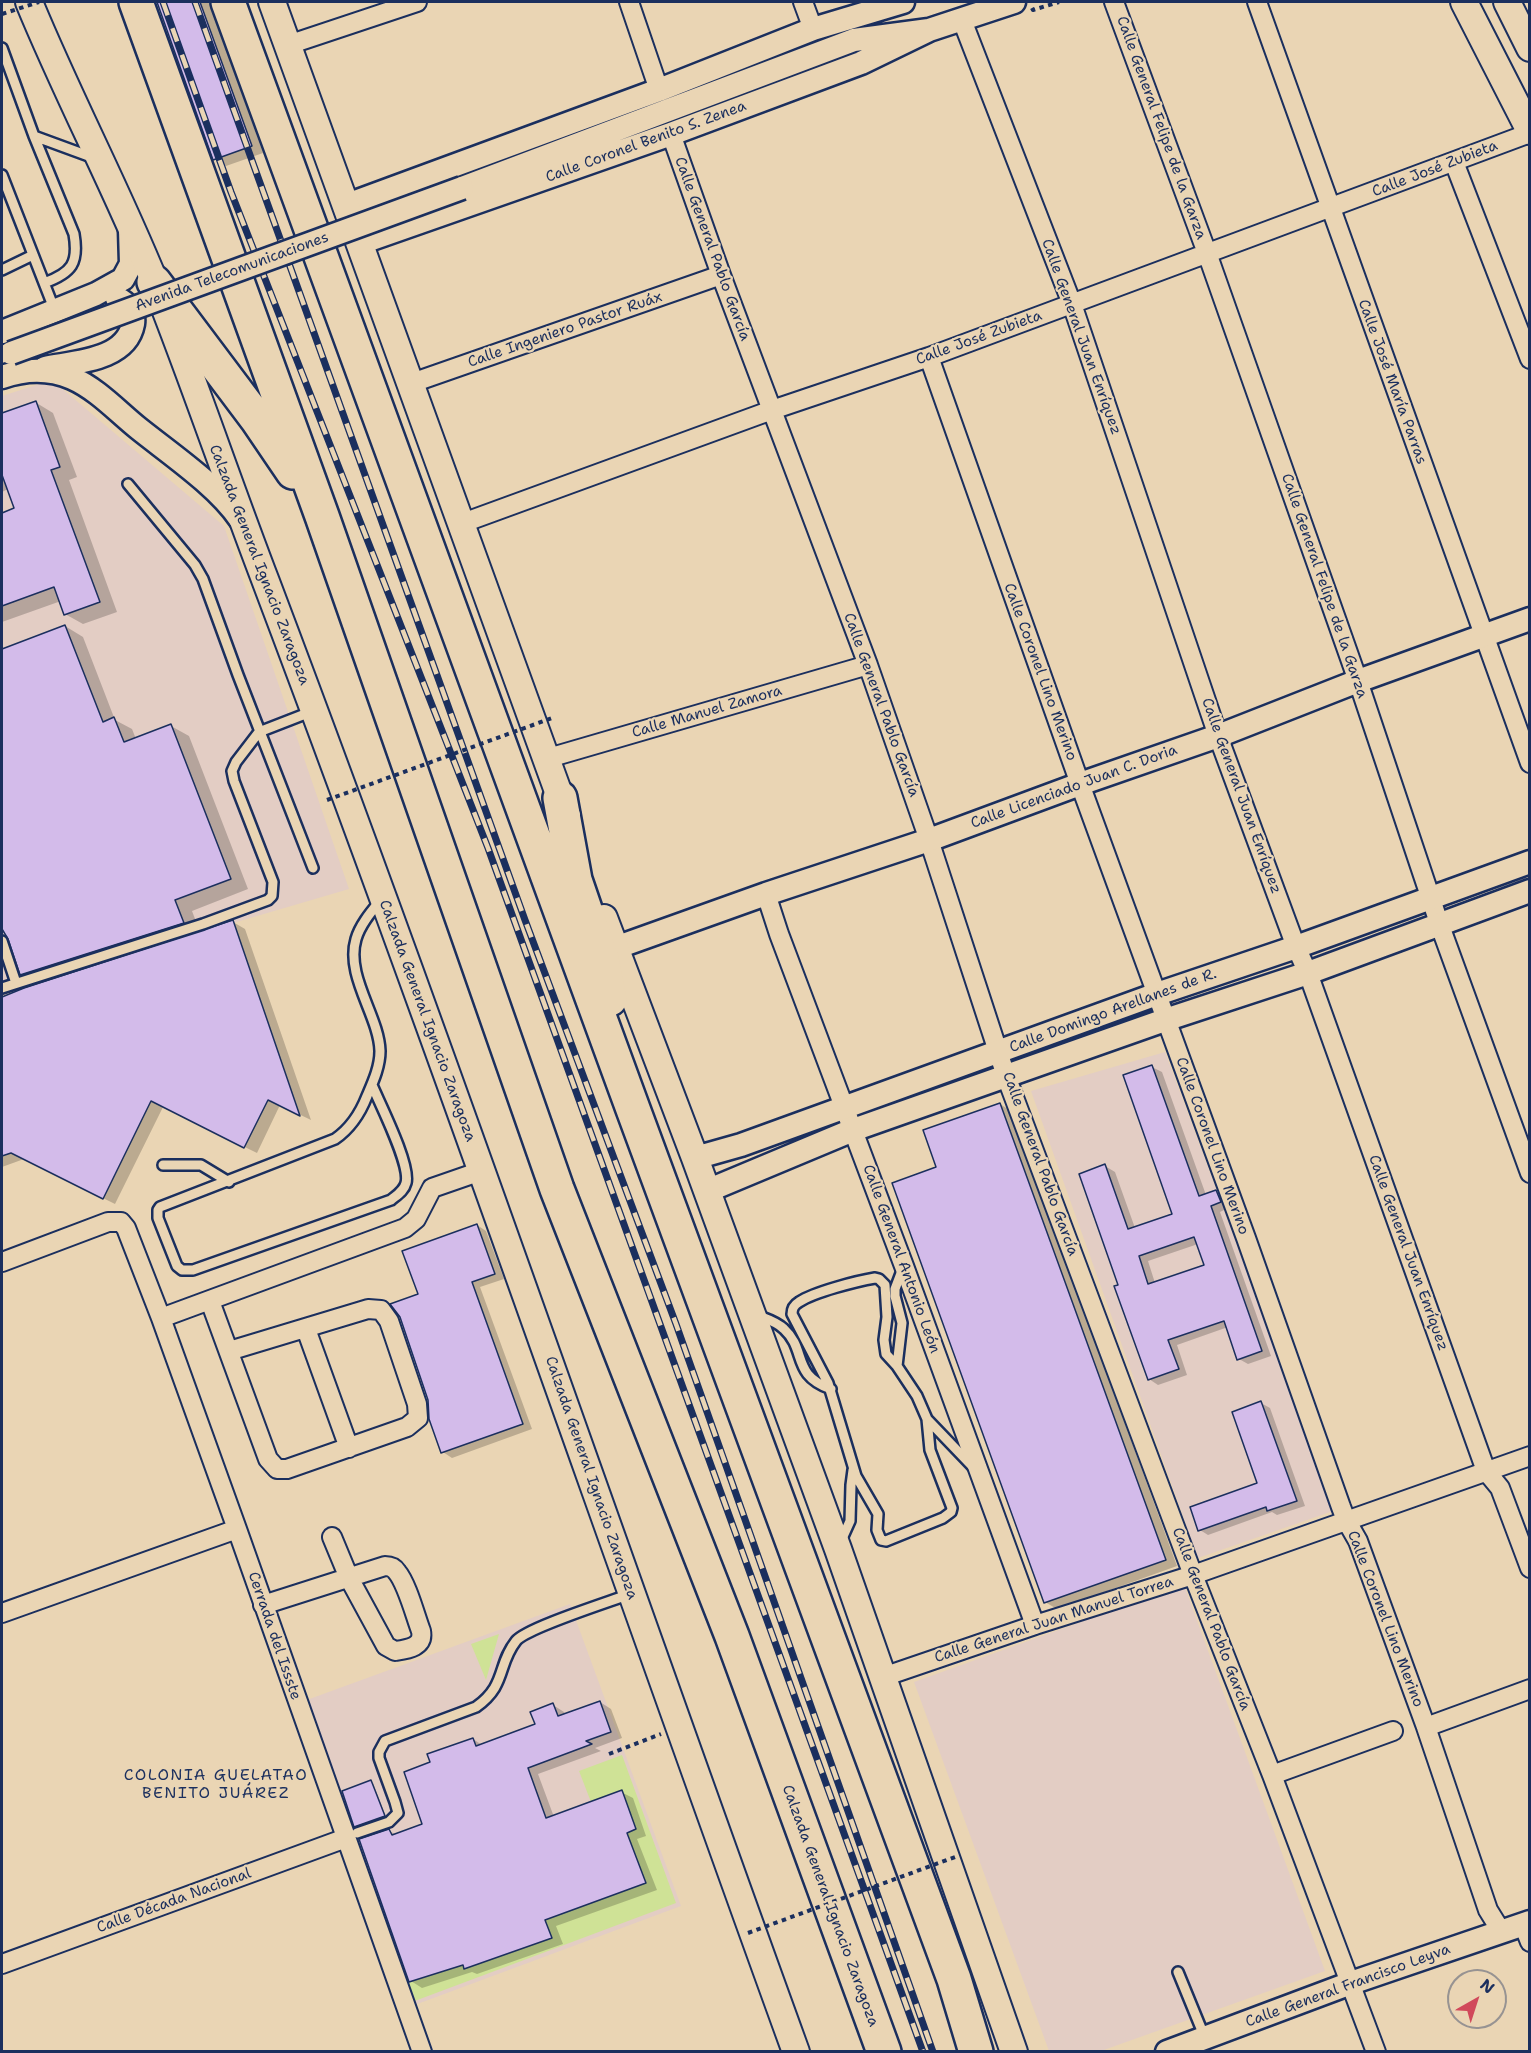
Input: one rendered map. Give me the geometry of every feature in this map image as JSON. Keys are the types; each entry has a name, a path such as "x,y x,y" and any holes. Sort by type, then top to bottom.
{"highway":[{"name":"Calzada General Ignacio Zaragoza","path":"135,2 322,516 557,1189 732,1636 884,2052"},
{"path":"228,2 954,1979 976,2052"},
{"path":"154,282 257,419 322,516"},
{"path":"560,798 575,880 602,960 633,1109"},
{"path":"954,1979 980,2027 990,2052"},
{"path":"864,1999 872,2052"}],"main road":[{"name":"Calzada General Ignacio Zaragoza","path":"29,2 154,282 383,898 796,2052"},
{"path":"272,2 545,759 695,1158 838,1549 1014,2052"},
{"path":"1464,2 1530,132"},
{"path":"1518,12 1530,48"}],"street":[{"path":"288,45 417,2"},
{"path":"629,2 659,90"},
{"path":"803,2 813,29"},
{"path":"347,205 659,90 813,29 903,2"},
{"name":"Calle Coronel Benito S. Zenea","path":"854,40 908,2"},
{"name":"Calle General Felipe de la Garza","path":"1114,2 1208,253 1358,681 1439,923 1530,1173"},
{"name":"Calle José María Parras","path":"1257,2 1530,763"},
{"name":"Calle Coronel Benito S. Zenea","path":"360,243 671,135 861,63 929,30 1023,6"},
{"name":"Calle General Juan Enríquez","path":"962,20 1071,304 1218,736 1296,948 1308,973 1486,1472 1500,1488 1530,1568"},
{"name":"Calle Coronel Benito S. Zenea","path":"462,188 854,40 929,30"},
{"name":"Calle José Zubieta","path":"460,524 772,410 929,357 1330,209 1530,132"},
{"name":"Calle General Pablo García","path":"671,135 721,275 868,665 929,840 1006,1076 1193,1575 1272,1775 1376,2052"},
{"path":"1454,162 1530,359"},
{"path":"415,180 411,185 411,203 416,210 430,219"},
{"name":"Avenida Telecomunicaciones","path":"6,355 462,188"},
{"name":"Avenida Telecomunicaciones","path":"2,332 117,284 128,272 131,256 129,225"},
{"name":"Calle Ingeniero Pastor Ruáx","path":"409,384 721,275"},
{"path":"2,377 99,357 114,350 127,338 133,317 128,306 116,297 96,294"},
{"name":"Calle Coronel Lino Merino","path":"929,357 1080,784 1346,1520 1358,1540 1426,1727 1488,1910 1501,1931"},
{"path":"32,370 58,373 86,386 218,494 232,508 245,528"},
{"name":"Calle Licenciado Juan C. Doria","path":"615,948 766,894 929,840 1218,736 1358,681 1530,619"},
{"name":"Calle Manuel Zamora","path":"545,759 868,665"},
{"name":"Calle Domingo Arellanes de R.","path":"695,1158 741,1145 1157,994 1296,948 1530,862"},
{"name":"Calle Domingo Arellanes de R.","path":"707,1191 853,1130 1165,1020 1308,973 1530,891"},
{"name":"Calle General Antonio León","path":"766,894 1035,1625"},
{"path":"741,1145 753,1170"},
{"path":"161,1318 405,1228 416,1219 432,1188 481,1171"},
{"name":"Cerrada del Issste","path":"2,1262 108,1222 121,1222 130,1235 263,1605 352,1836 422,2052"},
{"path":"210,1301 268,1459 277,1469 287,1470 349,1448 407,1427 418,1418 417,1404 389,1321 381,1310 374,1309 229,1351"},
{"path":"306,1329 349,1448"},
{"name":"Calle General Juan Manuel Torrea","path":"883,1677 1035,1625 1193,1575 1530,1456"},
{"path":"2,1613 237,1529"},
{"path":"263,1605 349,1578 385,1566 394,1568 400,1577 421,1630 421,1639 418,1644 395,1651 386,1646 349,1578 332,1537"},
{"path":"1426,1727 1530,1689"},
{"path":"1272,1775 1393,1731"},
{"name":"Calle Década Nacional","path":"2,1964 352,1836"},
{"name":"Calle General Francisco Leyva","path":"1167,2052 1351,1983 1501,1931 1528,1929"}],"lane":[{"path":"2,48 34,136 74,234 75,261 67,272 44,283"},
{"path":"34,136 101,161"},
{"path":"2,175 55,311"},
{"path":"2,268 33,255"},
{"path":"128,484 203,579 259,732 313,868"},
{"path":"2,988 203,924 262,903 272,896 273,882 232,771 259,732 314,711"},
{"path":"372,1086 407,1174 404,1189 391,1200 193,1270 182,1270 174,1261 158,1218 158,1210 164,1205 229,1182 335,1139 348,1130 362,1110 379,1063 380,1048 354,956 356,939 366,918 383,898"},
{"path":"2,941 16,983"},
{"path":"163,1166 201,1165 229,1182"},
{"path":"897,1366 902,1323 895,1289 904,1266"},
{"path":"875,1278 882,1281 885,1285 887,1317 884,1340 886,1354 917,1396 927,1419 930,1449 952,1504 951,1512 947,1516 890,1541 881,1540 877,1530 878,1514 853,1469 839,1426 831,1389 810,1346 795,1322 792,1308 798,1302 811,1296 870,1279 875,1278"},
{"path":"752,1313 785,1329 810,1378 831,1389"},
{"path":"927,1419 979,1472"},
{"path":"838,1549 850,1521 853,1469"},
{"path":"352,1836 389,1822 398,1813 379,1758 379,1752 385,1741 476,1707 485,1701 497,1684 510,1649 525,1633 632,1593"},
{"path":"1178,1972 1205,2038"}],"path":[{"path":"2,14 39,2"},
{"path":"1023,6 1059,2"},
{"path":"327,800 552,718"},
{"path":"609,1754 680,1727"},
{"path":"748,1933 955,1857"}],"shaded area":[{"path":"52,380 224,526 349,889 2,991 2,396"},
{"path":"1165,1052 1336,1510 1198,1558 1031,1091"},
{"path":"1184,1585 1325,1971 1101,2051 1049,2051 914,1682"},
{"path":"570,1604 681,1906 412,2006 304,1701"}],"green space":[{"path":"499,1634 486,1680 471,1644"},
{"path":"622,1755 676,1903 412,2002 405,1984 441,1972 450,1932 464,1968 552,1938 545,1920 646,1883 632,1847 569,1854 635,1829 622,1791 591,1802 579,1771"}],"building":[{"path":"157,2 200,2 252,146 213,160"},
{"path":"36,401 60,467 51,470 100,602 64,615 54,587 2,606 2,513 14,508 2,475 2,413"},
{"path":"65,625 103,722 114,717 124,742 171,724 231,879 175,900 184,923 20,975 8,939 2,929 2,649"},
{"path":"233,920 300,1116 268,1100 244,1148 151,1101 103,1199 11,1153 2,1156 2,997"},
{"path":"1152,1065 1199,1196 1216,1190 1221,1202 1211,1206 1262,1351 1237,1360 1224,1321 1168,1340 1179,1369 1148,1380 1114,1286 1118,1285 1079,1174 1105,1164 1128,1229 1172,1214 1123,1075","holes":["1194,1237 1204,1265 1148,1284 1139,1256"]},
{"path":"1000,1103 1166,1560 1044,1603 892,1183 936,1167 923,1130"},
{"path":"477,1224 495,1274 472,1282 523,1424 441,1453 429,1419 428,1400 400,1317 390,1304 418,1294 402,1251"},
{"path":"1261,1401 1297,1501 1267,1511 1266,1507 1198,1531 1190,1507 1257,1483 1232,1412"},
{"path":"600,1701 611,1732 586,1741 592,1744 528,1768 546,1818 622,1790 636,1829 627,1833 646,1883 545,1920 552,1938 464,1969 463,1965 409,1982 359,1839 389,1829 392,1835 422,1824 404,1772 430,1762 427,1754 473,1738 476,1746 535,1724 530,1712 553,1703 558,1716"},
{"path":"371,1780 385,1816 354,1827 342,1791"}],"railway":[{"path":"163,2 231,192 488,848 923,2052"},
{"path":"195,2 525,920 676,1324 933,2052"}],"district":[{"name":"COLONIA GUELATAO BENITO JUÁREZ","path":"216,1785"}]}
